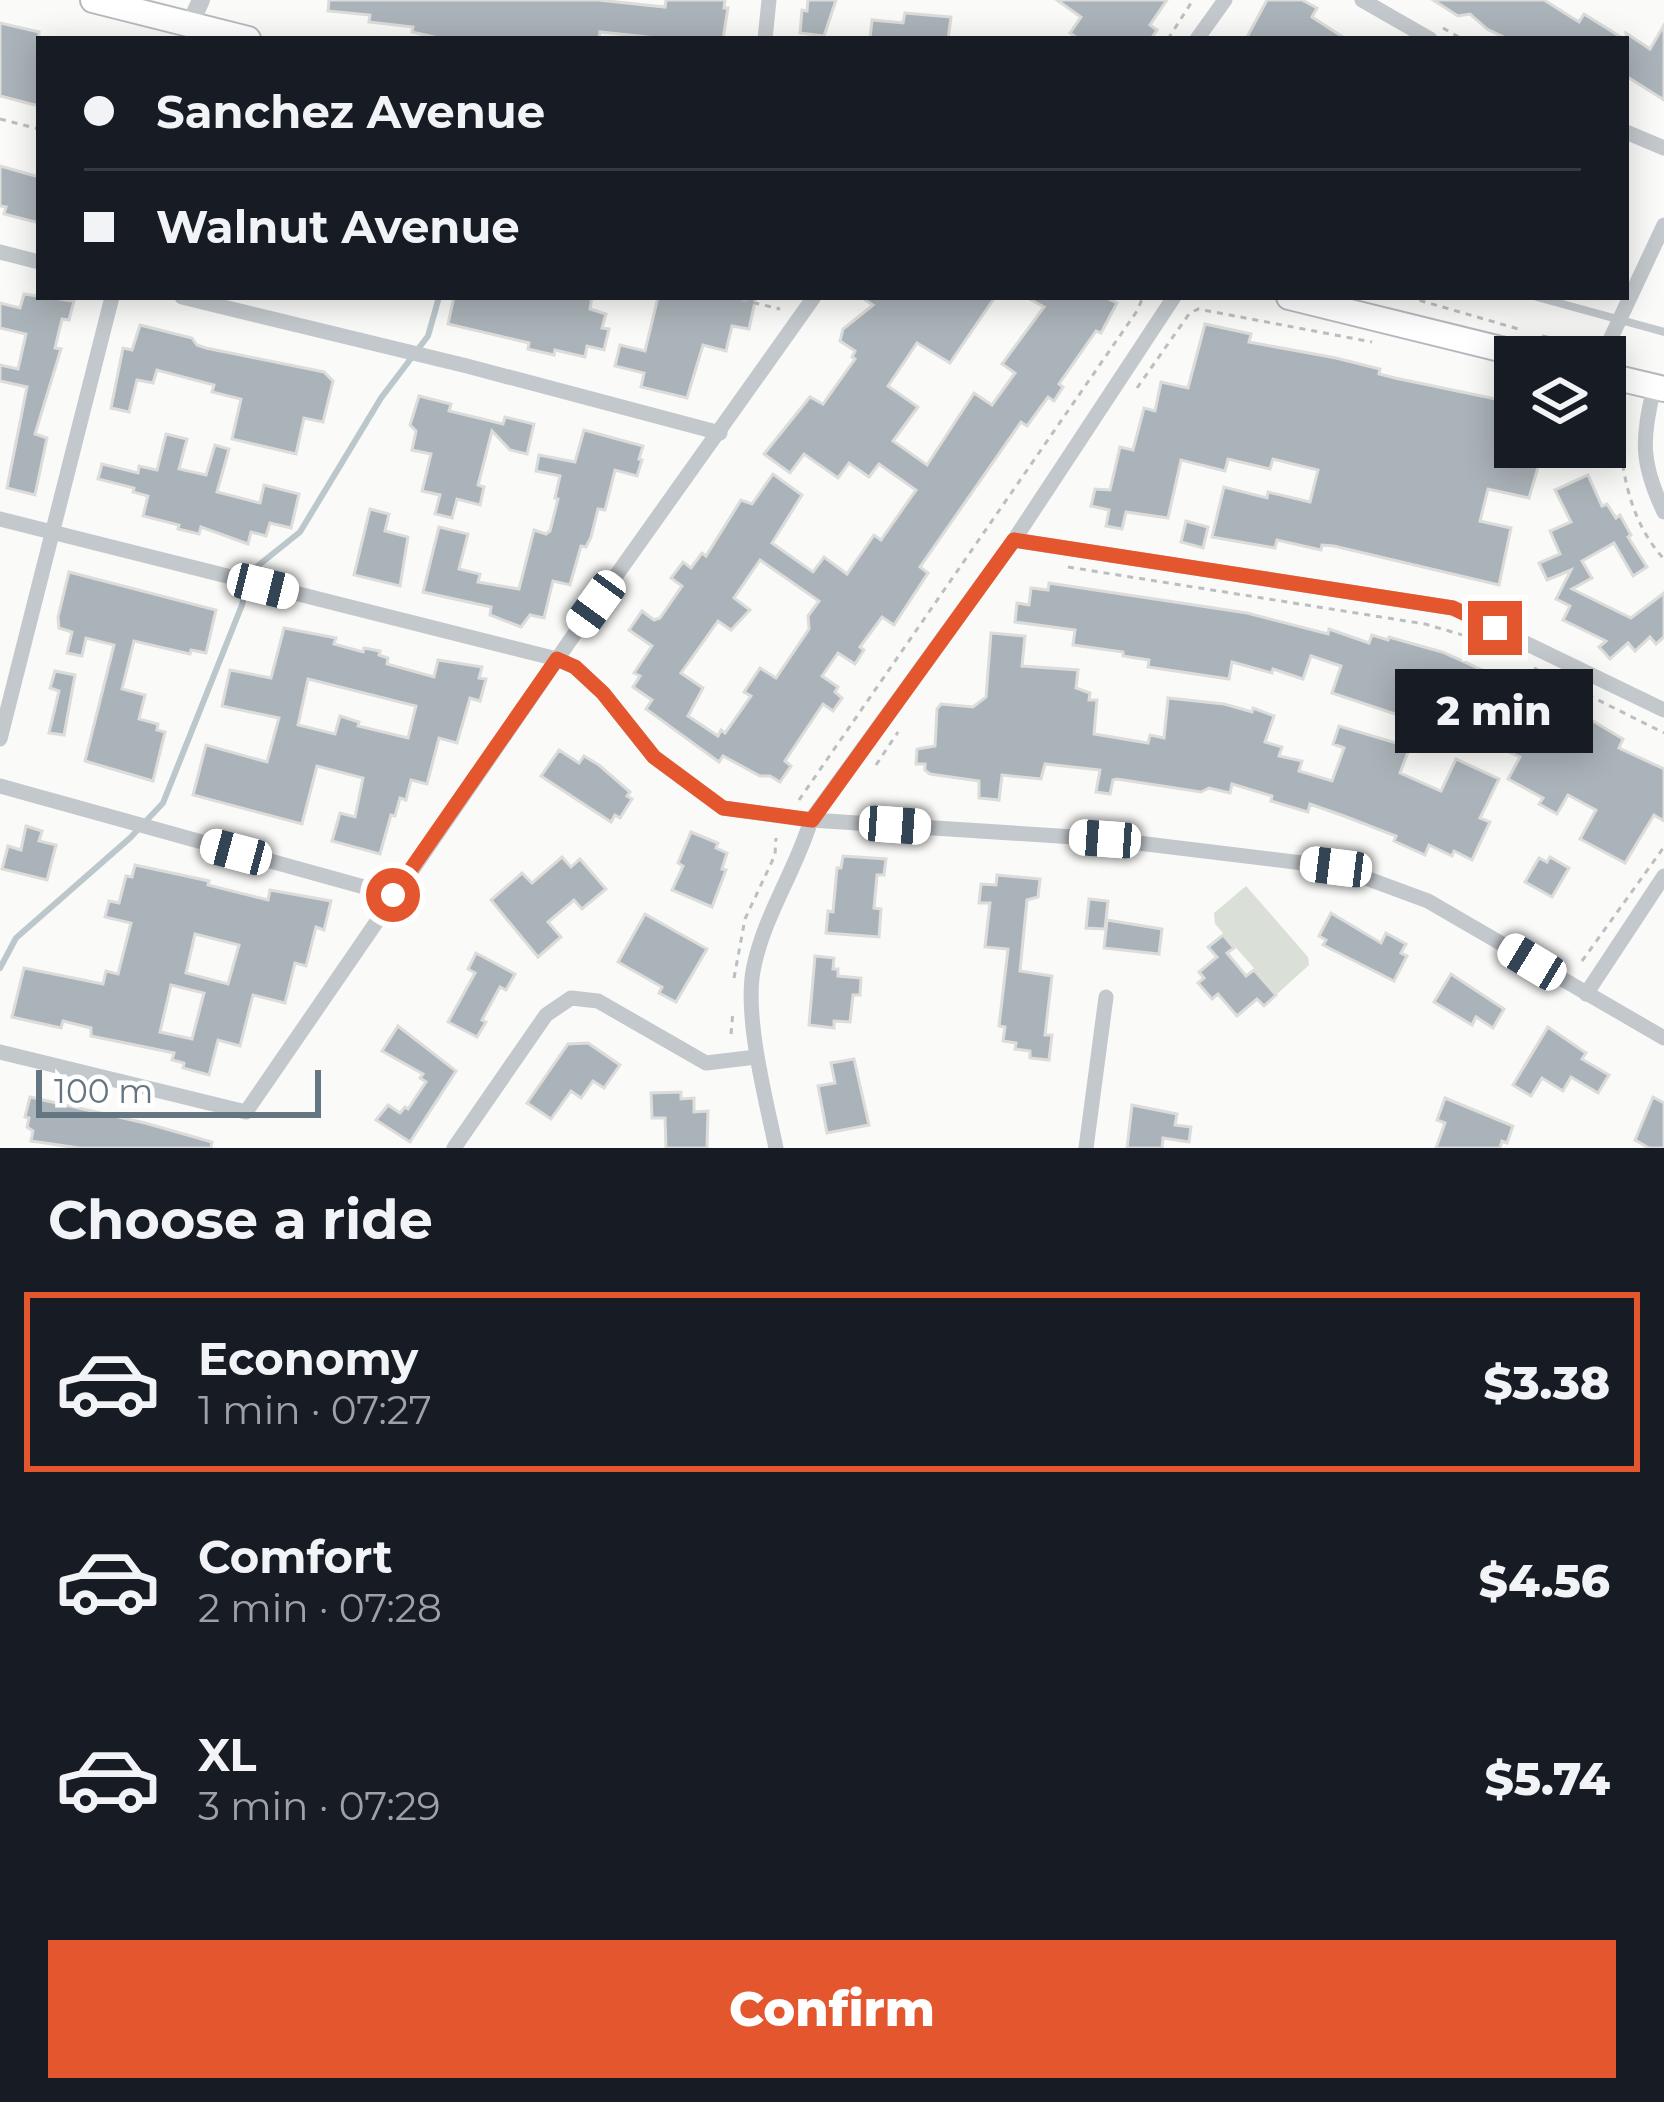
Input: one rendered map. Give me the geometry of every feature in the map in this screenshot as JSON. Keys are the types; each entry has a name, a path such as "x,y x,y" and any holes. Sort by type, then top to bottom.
{"main road":[{"path":"93,0 186,32 221,36"},
{"path":"1301,300 1494,347"},
{"path":"1626,380 1659,388"}],"street":[{"path":"186,32 201,0"},
{"path":"765,36 770,0"},
{"path":"1199,36 1225,0"},
{"path":"1362,0 1425,36"},
{"path":"1629,133 1664,148"},
{"path":"1629,295 1664,225"},
{"path":"0,252 36,261"},
{"path":"0,740 111,300"},
{"path":"195,300 720,433"},
{"path":"2,1053 246,1112 557,659 812,300"},
{"path":"776,1148 756,1057 752,969 778,893 804,846 812,820 1014,540 1172,300"},
{"path":"1610,336 1626,300"},
{"path":"1659,388 1642,439 1651,484 1664,512"},
{"path":"0,519 557,659 575,667 603,693 654,757 723,808 812,820 1105,839 1336,867 1428,901 1664,1038"},
{"path":"1014,540 1453,608 1664,710"},
{"path":"0,786 393,895"},
{"path":"1586,994 1664,876"},
{"path":"454,1148 546,1015 572,998 598,1001 706,1063 756,1057"},
{"path":"1085,1148 1106,998"}],"lane":[{"path":"1549,300 1664,332"}],"path":[{"path":"1170,36 1192,0"},
{"path":"0,119 36,128"},
{"path":"743,300 802,314"},
{"path":"798,801 1142,300"},
{"path":"1419,300 1549,336"},
{"path":"1137,387 1189,314 1198,309 1385,344"},
{"path":"1623,468 1635,512 1664,559"},
{"path":"1053,565 1425,624 1474,638"},
{"path":"1522,662 1664,733"},
{"path":"1582,961 1664,847"}],"shaded area":[{"path":"1246,886 1308,957 1309,965 1277,994 1215,924 1214,913"}],"building":[{"path":"329,0 598,0 665,7 666,0 725,0 724,8 728,8 723,36 600,32 599,36 430,36 412,32 413,27 369,22 370,15 328,11"},
{"path":"808,0 836,0 824,36 800,33"},
{"path":"1057,0 1167,0 1150,25 1157,30 1153,36 1074,36 1070,33 1081,17"},
{"path":"1267,0 1302,0 1317,8 1312,17 1341,36 1248,36"},
{"path":"1433,0 1544,0 1579,22 1584,14 1619,36 1502,36 1470,14 1458,16"},
{"path":"905,13 951,17 948,36 870,36 872,20 903,23"},
{"path":"0,23 39,32 36,105 0,96"},
{"path":"1664,25 1664,100 1629,78 1626,33 1650,49"},
{"path":"0,166 36,176 36,222 4,214 6,207 0,206"},
{"path":"24,294 36,296 36,300 74,301 69,320 62,319 55,348 61,349 35,434 47,438 35,495 7,488 27,387 0,381 0,365 18,369 26,334 0,328 0,303 20,308"},
{"path":"453,300 592,300 590,309 606,314 602,328 609,329 604,350 587,346 585,357 528,349 529,343 448,324"},
{"path":"657,300 755,300 749,329 732,326 726,351 703,345 687,398 641,387 644,373 615,366 620,345 645,351"},
{"path":"866,300 993,300 950,363 917,343 888,386 918,407 893,441 927,465 974,393 992,405 1015,373 1002,364 1044,307 1031,300 1117,303 1101,333 1096,331 1059,384 1063,387 1054,401 1048,397 1027,426 1021,422 920,567 928,573 894,625 882,617 860,647 864,650 855,664 838,653 822,676 838,687 835,692 842,698 833,711 823,704 785,761 791,766 780,782 723,756 719,762 646,709 652,700 633,687 640,676 634,673 652,646 629,630 642,611 654,620 660,618 682,586 671,578 683,562 691,568 702,553 706,556 741,500 752,504 773,474 802,495 772,543 813,572 824,557 847,574 874,535 881,540 916,490 879,464 869,477 849,463 838,478 804,454 790,473 764,454 810,397 823,404 855,359 855,351 840,341 843,329 873,305","holes":["760,560 819,601 808,616 809,629 776,678 760,668 744,692 751,696 725,733 721,730 718,736 688,716 703,688 681,673 718,621 731,630 750,610 734,598"]},
{"path":"1205,324 1251,334 1249,342 1336,358 1380,369 1379,374 1494,399 1494,468 1538,468 1529,498 1488,489 1480,521 1511,528 1499,585 1334,546 1322,545 1321,550 1277,540 1275,548 1212,537 1224,487 1310,502 1318,470 1273,459 1270,469 1228,459 1225,471 1181,460 1168,518 1126,512 1122,529 1106,526 1109,510 1091,506 1095,489 1110,490 1120,447 1133,450 1144,408 1155,411 1161,382 1188,388"},
{"path":"140,325 192,338 206,348 324,372 333,381 323,422 304,418 296,454 232,439 241,399 212,392 214,385 157,370 153,383 137,380 129,412 111,408 123,348 132,350"},
{"path":"419,396 451,404 449,411 503,424 505,417 534,424 527,454 510,450 492,431 478,485 484,487 480,505 457,499 452,518 435,514 440,495 422,491 431,454 412,450 416,431 410,425"},
{"path":"584,430 643,446 642,460 637,476 615,470 605,510 598,509 570,585 553,581 544,618 530,615 521,627 490,615 491,607 423,592 439,527 468,534 459,569 480,574 478,582 519,589 534,530 550,531 558,499 560,476 536,471 539,455 575,462"},
{"path":"166,434 187,439 179,469 206,475 215,445 229,449 217,492 260,503 264,485 299,494 291,528 270,523 266,536 251,532 248,544 201,527 199,534 178,529 179,525 143,516 148,496 98,479 102,464 138,473 139,466 157,470"},
{"path":"1588,475 1602,506 1607,504 1616,518 1620,515 1647,567 1633,576 1614,543 1582,561 1592,578 1572,589 1631,618 1664,593 1664,637 1656,644 1650,637 1635,651 1628,643 1610,659 1599,647 1606,641 1563,620 1570,606 1556,599 1571,570 1547,580 1539,563 1560,554 1550,531 1571,522 1555,490"},
{"path":"370,509 389,514 385,531 408,537 400,586 354,575"},
{"path":"1186,521 1208,527 1203,548 1181,542"},
{"path":"69,572 216,610 206,653 191,650 190,654 134,641 122,689 145,695 139,719 158,724 157,730 165,732 153,781 85,761 114,645 86,638 82,656 67,653 72,632 59,628 58,617"},
{"path":"1049,583 1247,613 1328,634 1329,629 1369,643 1372,635 1389,637 1442,652 1505,680 1507,676 1553,697 1623,739 1619,748 1664,769 1664,821 1654,815 1625,863 1580,839 1596,810 1568,795 1557,814 1539,804 1543,798 1508,779 1520,757 1509,752 1512,745 1482,732 1484,727 1448,711 1440,729 1332,693 1341,666 1311,656 1303,679 1232,662 1229,679 1148,667 1149,660 1123,656 1123,652 1073,645 1075,630 1015,622 1017,603 1029,605 1031,588 1048,590"},
{"path":"284,628 336,638 334,644 363,652 364,648 380,651 379,655 388,658 387,664 434,677 438,660 482,667 479,678 486,679 480,701 470,698 457,743 439,738 427,784 411,780 406,800 400,798 380,854 332,841 340,813 355,817 363,778 317,766 302,824 193,795 206,745 267,762 279,718 222,706 230,670 271,678","holes":["308,679 416,706 408,738 358,726 359,722 340,716 335,734 298,725"]},
{"path":"991,633 1025,636 1022,666 1078,670 1076,688 1090,693 1089,700 1097,700 1094,734 1148,743 1150,735 1164,738 1168,698 1252,712 1253,708 1274,716 1265,742 1282,747 1279,756 1302,761 1299,771 1332,781 1344,748 1333,744 1339,726 1410,747 1400,773 1441,791 1456,759 1499,779 1480,818 1490,822 1472,860 1429,845 1425,855 1394,841 1396,836 1344,816 1310,804 1308,812 1232,784 1230,793 1209,788 1201,792 1117,779 1110,794 1096,792 1100,770 1045,764 1041,779 1002,775 999,800 979,798 979,781 930,774 925,764 916,764 917,749 935,746 941,704 973,707 986,697"},
{"path":"55,671 75,675 64,735 49,733 59,691 50,688"},
{"path":"559,750 579,763 584,756 630,792 627,796 632,799 620,818 615,815 611,822 541,776"},
{"path":"26,826 42,831 39,841 56,845 47,880 2,869 8,846 21,850"},
{"path":"691,832 718,843 716,848 727,853 712,907 672,890"},
{"path":"843,856 886,859 884,875 877,875 874,908 881,909 879,937 826,933"},
{"path":"562,857 571,867 580,859 606,889 582,909 574,900 548,922 561,937 538,957 491,900 522,873 532,883"},
{"path":"1550,857 1569,868 1552,897 1525,882 1539,858 1547,862"},
{"path":"135,865 268,900 270,890 331,901 324,930 316,927 306,966 295,963 285,1003 253,995 240,1046 218,1040 209,1075 183,1068 184,1063 172,1060 174,1053 91,1036 91,1028 63,1021 61,1028 12,1017 24,968 103,984 106,971 118,974 131,923 105,917 109,901 119,903 126,876 132,877","holes":["195,934 239,945 228,984 186,973","171,985 204,993 192,1039 160,1032"]},
{"path":"997,875 1040,879 1038,897 1027,900 1020,971 1052,976 1045,1035 1052,1035 1049,1060 1030,1058 1030,1051 1003,1041 1005,1027 999,1026 1008,949 985,947 990,903 979,903 981,884 996,885"},
{"path":"1089,899 1108,901 1105,929 1086,928"},
{"path":"1331,913 1381,943 1386,933 1406,944 1401,953 1407,956 1394,981 1323,945 1326,940 1319,936"},
{"path":"645,914 707,949 676,1002 659,993 662,987 618,962"},
{"path":"1107,920 1162,929 1159,954 1104,948"},
{"path":"1223,935 1234,948 1227,953 1246,976 1254,970 1276,995 1264,1006 1257,999 1237,1016 1218,994 1212,999 1198,983 1204,978 1199,972 1217,957 1208,947"},
{"path":"476,953 515,974 506,990 500,987 477,1037 448,1022 475,973 468,969"},
{"path":"815,956 834,958 838,976 861,978 860,995 853,995 850,1022 834,1021 834,1028 809,1025"},
{"path":"1451,974 1504,1009 1493,1028 1476,1017 1472,1025 1434,1002"},
{"path":"398,1026 456,1071 410,1142 376,1120 388,1105 400,1113 408,1109 426,1082 420,1078 423,1074 382,1051"},
{"path":"1548,1027 1586,1053 1582,1059 1609,1075 1598,1093 1571,1077 1563,1091 1542,1078 1531,1096 1513,1085"},
{"path":"588,1043 620,1065 604,1088 593,1081 581,1098 571,1091 551,1119 527,1103 568,1044"},
{"path":"854,1059 869,1125 827,1133 818,1086 835,1083 831,1063"},
{"path":"681,1092 681,1099 694,1098 694,1112 708,1111 707,1148 666,1148 665,1118 652,1118 651,1093"},
{"path":"30,1097 145,1123 212,1142 211,1148 79,1148 31,1141 33,1131 25,1117"},
{"path":"1653,1097 1664,1103 1664,1148 1649,1148 1635,1140"},
{"path":"1445,1098 1513,1126 1507,1143 1502,1141 1500,1148 1436,1148 1445,1123 1437,1120"},
{"path":"1132,1105 1177,1114 1175,1125 1191,1127 1189,1142 1163,1138 1162,1148 1127,1148"}],"waterway":[{"path":"0,968 16,938 163,803 242,605 250,572 300,532 381,398 428,336 438,300"}],"route":[{"path":"393,895 557,659 575,667 603,693 654,757 723,808 812,820 1014,540 1453,608 1495,628"}]}
